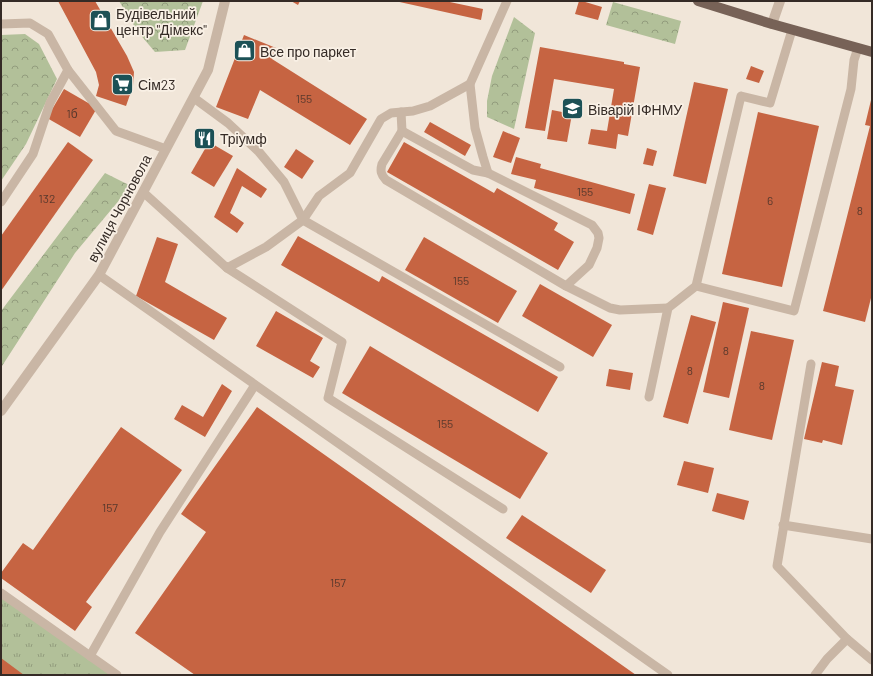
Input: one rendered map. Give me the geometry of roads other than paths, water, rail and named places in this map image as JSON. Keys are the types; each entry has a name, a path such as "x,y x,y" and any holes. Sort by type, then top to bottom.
{"main road":[{"path":"698,1 792,30 872,52"}],"street":[{"name":"вулиця Чорновола","path":"1,410 98,275 208,70 225,1"},
{"path":"772,24 780,1"}],"lane":[{"path":"488,173 475,128 470,84 507,1"},
{"path":"1,24 30,23 48,34 68,70 116,131 166,149"},
{"path":"401,112 402,131 382,164 380,170 382,176 386,180 566,286 610,308 617,310 668,308 696,286 742,96 770,103 792,30"},
{"path":"696,286 794,311 851,89 854,60 858,48"},
{"path":"1,202 33,154 50,103 68,70"},
{"path":"227,268 266,247 303,220 319,196 350,173 381,119 391,113 413,111 430,106 470,84"},
{"path":"194,98 228,123 259,152 284,182 303,220 560,367"},
{"path":"402,131 473,170 488,173 592,225 599,238 599,243 589,265 566,286"},
{"path":"143,192 227,268 342,342 328,398 502,509"},
{"path":"98,275 668,675"},
{"path":"649,397 668,308"},
{"path":"811,364 777,566 847,639 872,660"},
{"path":"90,656 160,532 254,385"},
{"path":"784,525 872,539"},
{"path":"1,593 117,675"},
{"path":"815,675 827,659 847,639"}],"place":[{"name":"Будівельний центр \"Дімекс\"","path":"101,21"},
{"name":"Все про паркет","path":"245,51"},
{"name":"Сім23","path":"122,84"},
{"name":"Віварій ІФНМУ","path":"572,109"},
{"name":"Тріумф","path":"205,138"}]}
